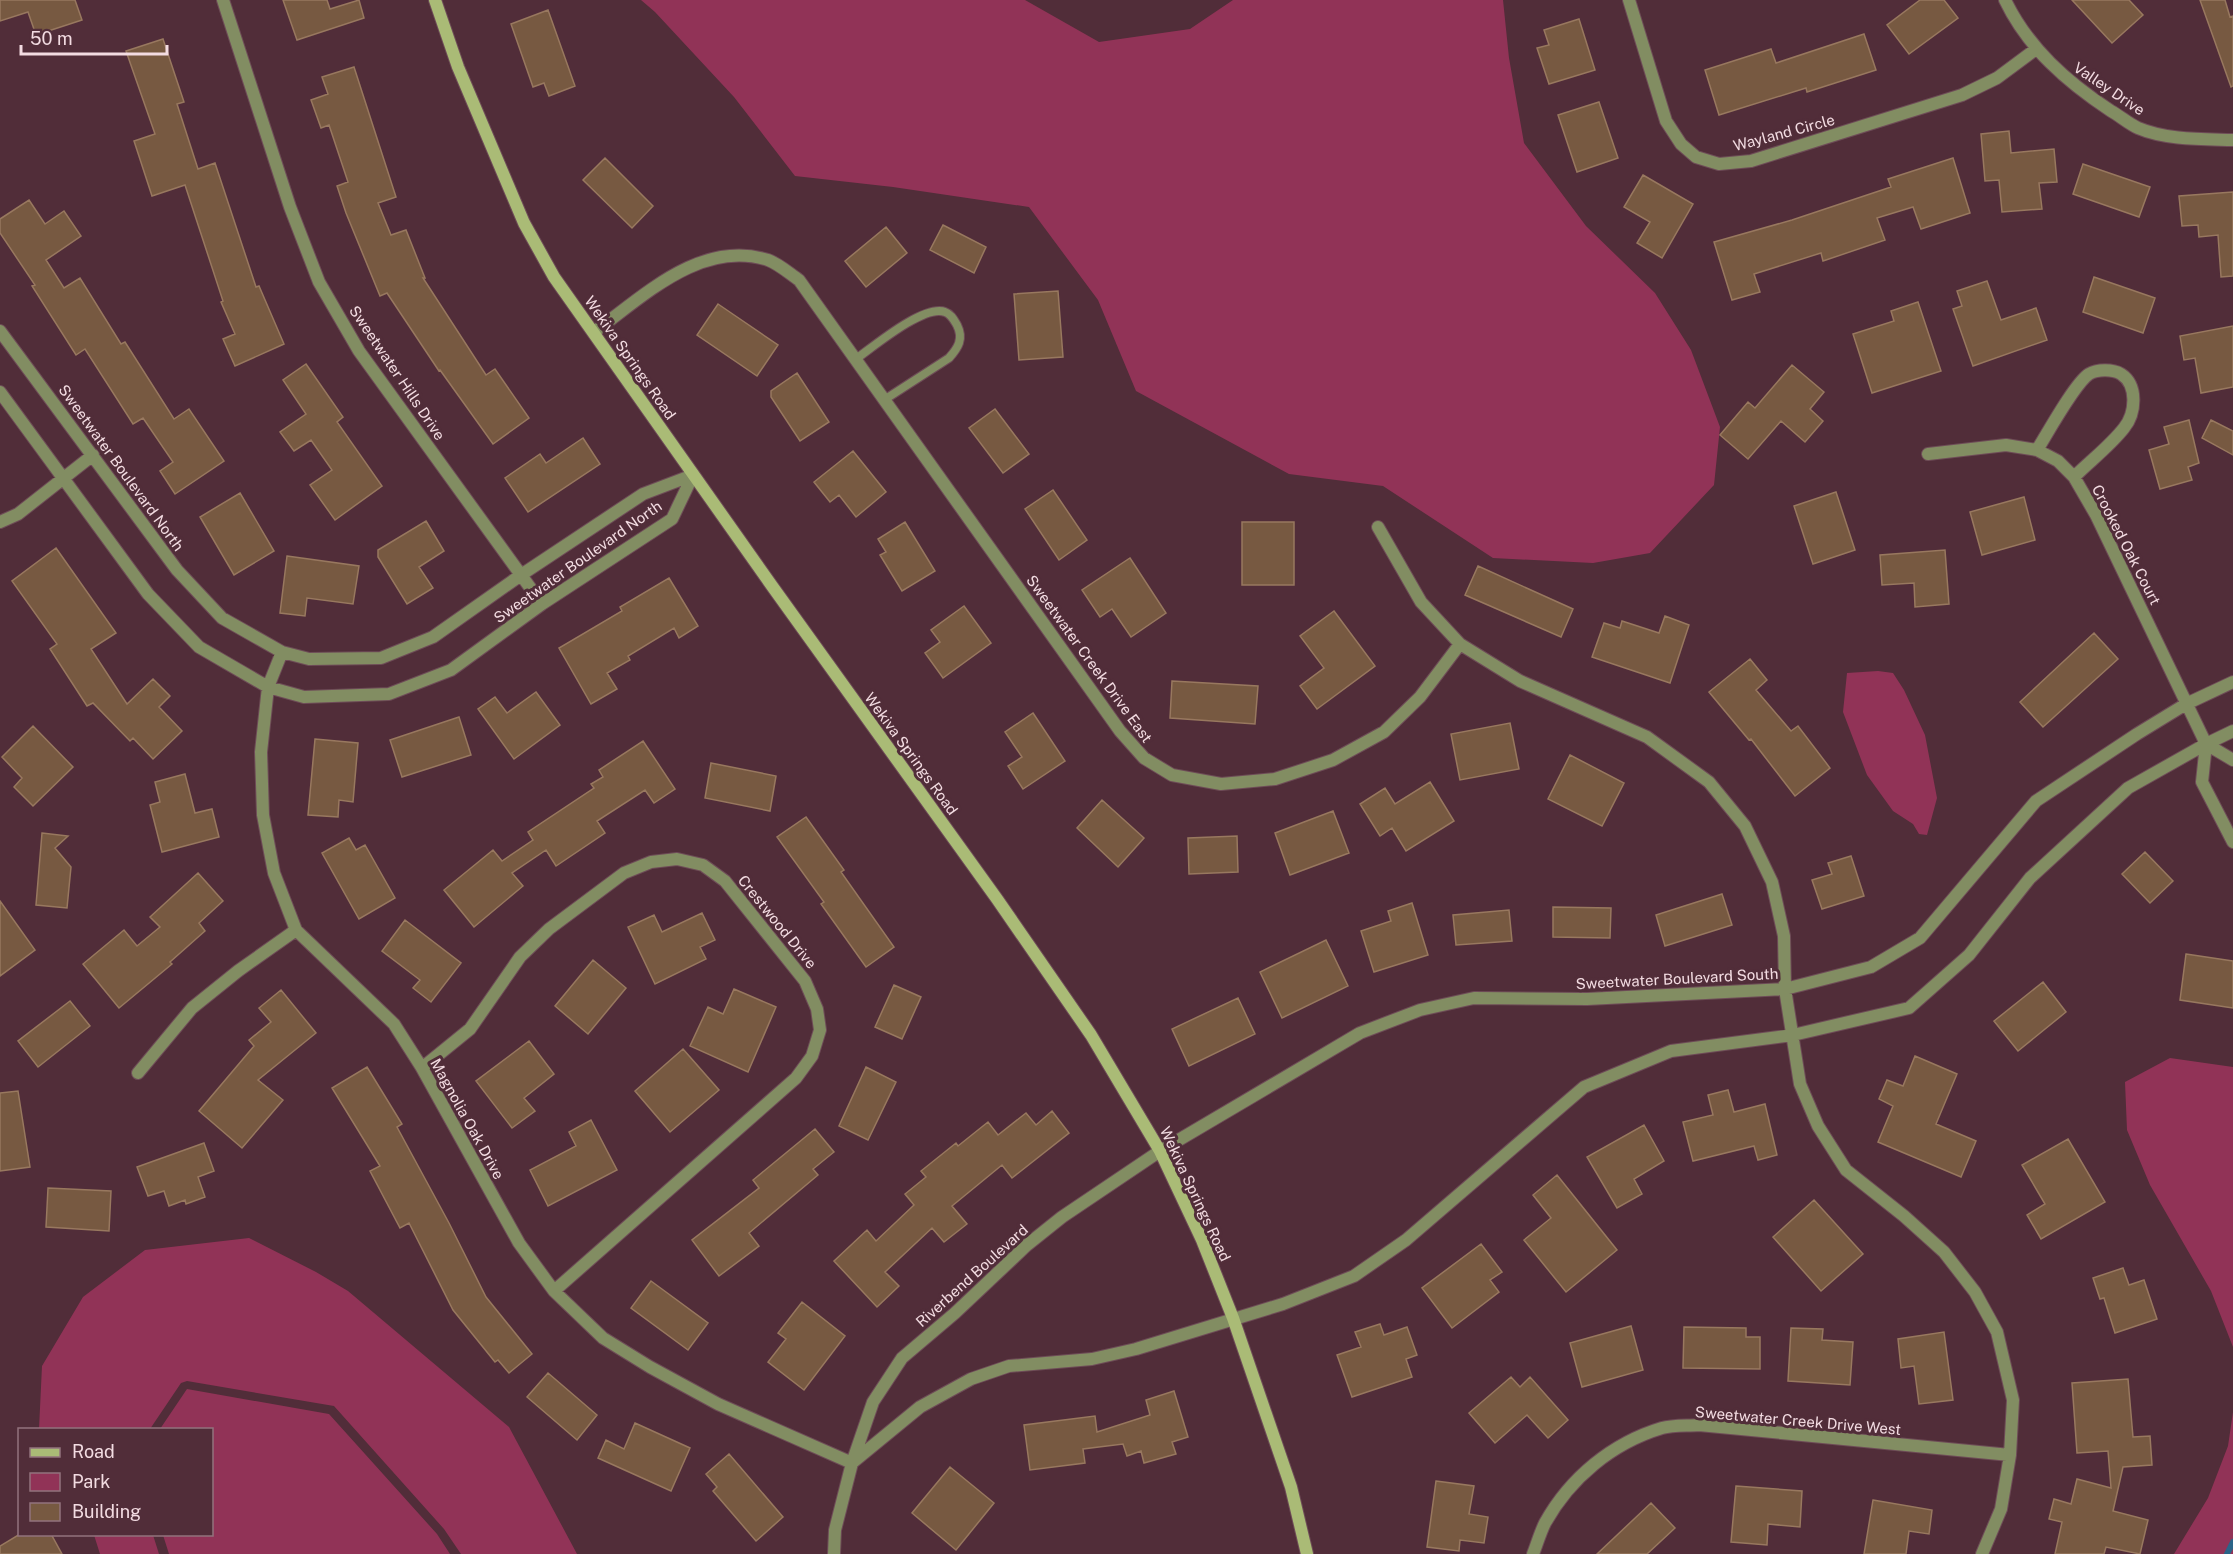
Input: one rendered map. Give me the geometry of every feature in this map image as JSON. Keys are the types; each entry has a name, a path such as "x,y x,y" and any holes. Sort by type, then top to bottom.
{"main road":[{"name":"Wekiva Springs Road","path":"435,0 458,67 524,223 554,277 997,899 1090,1035 1160,1151 1202,1240 1233,1318 1291,1487 1308,1554"}],"street":[{"name":"Sweetwater Hills Drive","path":"223,0 290,207 319,282 359,351 542,604"},
{"name":"Wayland Circle","path":"1629,0 1666,121 1681,144 1696,157 1719,164 1751,161 1962,95 1997,78 2036,49"},
{"name":"Valley Drive","path":"2005,0 2036,49 2062,75 2138,128 2184,139 2233,140"},
{"name":"Sweetwater Creek Drive East","path":"594,332 676,274 707,259 740,255 769,261 799,280 1120,731 1144,758 1172,775 1221,784 1254,781 1275,779 1333,760 1383,732 1420,697 1460,644"},
{"name":"Sweetwater Boulevard North","path":"0,331 177,570 222,618 282,652 309,659 381,658 433,637 521,574 644,494 693,475"},
{"path":"2037,450 2077,388 2089,374 2104,370 2120,373 2132,386 2133,406 2125,427 2074,477"},
{"name":"Sweetwater Boulevard North","path":"0,392 148,594 199,647 268,687 304,697 389,694 451,670 542,604 672,519 693,475"},
{"name":"Crooked Oak Court","path":"1928,454 2006,445 2037,450 2058,461 2074,477 2096,515 2206,744"},
{"path":"0,522 18,514 93,454"},
{"path":"1378,527 1421,602 1460,644 1520,681 1647,737 1709,782 1745,826 1772,882 1784,936 1785,989 1800,1084 1818,1126 1846,1170 1904,1216 1944,1252 1975,1292 1997,1332 2013,1400 2010,1455 2001,1509 1982,1554"},
{"name":"Magnolia Oak Drive","path":"282,652 268,687 261,752 263,814 274,873 296,930 394,1024 422,1068 519,1244 554,1291 603,1338 718,1404 852,1462"},
{"name":"Sweetwater Boulevard South","path":"1160,1151 1360,1033 1420,1010 1474,998 1587,999 1785,989 1871,967 1920,938 2036,801 2186,704 2233,682"},
{"path":"852,1462 920,1407 971,1378 1010,1366 1092,1359 1136,1349 1284,1304 1354,1276 1406,1240 1584,1087 1671,1051 1793,1035 1909,1008 1970,954 2030,878 2128,788 2233,731"},
{"path":"2206,744 2233,760"},
{"path":"2206,744 2202,782 2233,842"},
{"name":"Crestwood Drive","path":"422,1068 470,1029 520,957 549,929 624,873 651,862 677,859 702,865 725,880 805,981 817,1009 820,1030 812,1056 796,1078 554,1291"},
{"path":"138,1073 192,1008 238,971 296,930"},
{"name":"Riverbend Boulevard","path":"834,1554 835,1530 852,1462 873,1402 902,1358 955,1313 1027,1245 1062,1217 1160,1151"},
{"name":"Sweetwater Creek Drive West","path":"1533,1554 1545,1524 1571,1487 1599,1459 1628,1441 1664,1427 1699,1425 2010,1455"}],"lane":[{"path":"856,359 916,318 936,310 951,315 961,333 961,342 955,352 884,400"}],"green space":[{"path":"641,0 1025,0 1099,42 1190,29 1233,0 1503,0 1509,58 1524,143 1586,226 1655,293 1691,350 1720,427 1714,485 1650,553 1593,563 1493,558 1383,486 1289,474 1136,391 1098,300 1029,207 893,187 795,176 734,97 655,12"},
{"path":"1878,671 1893,673 1904,690 1925,735 1937,798 1927,835 1919,834 1913,824 1893,811 1867,775 1843,712 1847,673"},
{"path":"2170,1058 2233,1067 2233,1347 2211,1291 2150,1185 2127,1130 2125,1082"},
{"path":"249,1238 348,1291 509,1427 577,1554 461,1554 444,1529 334,1406 187,1381 181,1383 151,1428 39,1428 42,1366 83,1297 145,1250"},
{"path":"187,1389 329,1414 437,1534 450,1554 169,1554 163,1536 213,1536 213,1428 161,1428"},
{"path":"2233,1412 2233,1554 2174,1554 2208,1498 2228,1446"},
{"path":"94,1536 153,1536 159,1554 100,1554"}],"building":[{"path":"0,0 75,0 82,20 36,35 28,12 0,21"},
{"path":"283,0 327,0 330,9 359,0 364,18 297,40"},
{"path":"1920,0 1944,0 1958,18 1909,54 1887,25"},
{"path":"2072,0 2129,0 2143,15 2112,43"},
{"path":"2200,0 2225,0 2230,17 2233,16 2233,86 2231,87"},
{"path":"548,10 575,86 549,96 544,83 533,87 511,24"},
{"path":"1579,19 1595,70 1549,84 1537,48 1549,45 1544,30"},
{"path":"1864,34 1876,70 1807,92 1806,88 1719,115 1705,70 1771,49 1776,63"},
{"path":"163,39 184,102 177,104 198,169 215,163 256,287 259,286 284,344 235,366 223,339 235,334 221,302 223,301 185,185 152,196 134,141 155,134 126,51"},
{"path":"354,67 396,197 378,203 391,235 406,230 425,278 423,278 486,375 495,369 529,418 493,444 439,371 387,293 380,296 346,213 337,186 348,182 329,125 321,128 311,100 328,94 322,77"},
{"path":"1599,102 1618,158 1577,172 1558,115"},
{"path":"2009,131 2011,153 2054,149 2057,182 2039,183 2042,209 2002,212 1999,180 1985,181 1981,134"},
{"path":"605,158 653,206 632,228 583,180"},
{"path":"1953,158 1970,213 1921,229 1913,207 1877,218 1885,240 1823,261 1821,253 1754,274 1760,292 1732,300 1714,242 1792,220 1891,187 1888,179"},
{"path":"2083,164 2150,187 2139,217 2073,194"},
{"path":"1643,175 1693,204 1662,258 1637,243 1650,222 1624,207"},
{"path":"2233,192 2233,276 2221,277 2218,235 2199,237 2198,225 2182,226 2179,196"},
{"path":"29,200 45,224 64,211 81,236 46,260 64,288 80,278 121,344 125,342 174,419 189,409 224,461 175,494 160,471 173,462 143,418 133,424 85,349 76,355 32,286 35,285 0,233 0,219"},
{"path":"943,225 986,247 974,273 930,250"},
{"path":"886,227 907,253 866,287 845,261"},
{"path":"2094,277 2155,298 2143,333 2083,312"},
{"path":"1987,281 2001,320 2036,308 2047,340 1973,366 1953,309 1962,306 1957,291"},
{"path":"1058,291 1063,357 1019,360 1014,294"},
{"path":"1918,302 1941,371 1872,393 1853,334 1894,321 1891,311"},
{"path":"718,304 778,345 757,376 697,335"},
{"path":"2233,326 2233,387 2201,393 2195,358 2184,360 2180,336"},
{"path":"306,364 343,417 337,422 382,486 335,520 310,485 332,470 311,440 294,451 280,432 306,414 283,380"},
{"path":"1792,365 1824,392 1810,409 1823,421 1805,442 1781,421 1748,459 1720,435 1748,402 1755,408"},
{"path":"797,373 829,422 800,441 771,397 771,391"},
{"path":"995,409 1029,454 1003,473 969,428"},
{"path":"2189,420 2199,463 2188,467 2192,480 2160,489 2149,450 2169,444 2164,427"},
{"path":"2211,420 2233,431 2233,455 2202,438"},
{"path":"583,438 600,464 528,512 505,478 540,454 546,463"},
{"path":"853,451 886,492 856,517 839,495 830,502 814,482"},
{"path":"1053,490 1087,540 1059,560 1025,509"},
{"path":"1836,492 1855,550 1813,564 1794,506"},
{"path":"240,493 274,551 234,575 200,517"},
{"path":"2024,497 2035,540 1982,555 1970,512"},
{"path":"426,521 444,551 419,567 433,588 407,604 378,557 378,550"},
{"path":"905,522 935,571 902,591 880,555 886,552 878,539"},
{"path":"1242,522 1294,522 1294,585 1242,585"},
{"path":"56,548 116,633 91,649 127,704 153,679 170,696 159,707 182,731 153,759 133,738 130,741 93,703 87,706 50,649 57,644 12,581"},
{"path":"1945,550 1949,604 1915,607 1914,583 1882,585 1880,555"},
{"path":"287,556 359,566 353,604 307,598 305,616 280,613"},
{"path":"1130,558 1166,613 1131,637 1112,609 1100,617 1082,590"},
{"path":"1478,566 1573,609 1561,637 1465,595"},
{"path":"669,578 698,626 679,638 674,628 628,656 630,660 607,673 617,689 591,704 559,648 622,611 620,607"},
{"path":"964,606 991,643 943,678 925,653 940,642 931,630"},
{"path":"1334,611 1375,666 1317,709 1300,686 1324,668 1300,636"},
{"path":"1665,616 1689,625 1670,683 1592,657 1604,623 1620,628 1622,621 1659,633"},
{"path":"2094,633 2118,659 2043,727 2020,702"},
{"path":"1750,659 1767,680 1756,690 1791,731 1798,726 1830,768 1795,796 1751,739 1749,740 1709,692"},
{"path":"1172,681 1258,686 1255,724 1170,718"},
{"path":"536,692 560,725 514,759 478,709 495,697 507,713"},
{"path":"1033,713 1065,761 1023,789 1008,766 1022,757 1005,732"},
{"path":"459,717 471,755 402,777 390,740"},
{"path":"1510,723 1519,769 1460,780 1451,734"},
{"path":"33,726 73,767 33,806 14,787 22,778 2,757"},
{"path":"315,739 358,743 353,802 339,800 338,817 308,815"},
{"path":"643,741 675,789 654,803 645,790 597,821 605,833 556,866 546,850 512,873 523,886 474,927 444,890 493,850 502,861 533,840 528,832 594,788 591,784 603,777 599,770"},
{"path":"1570,755 1624,783 1602,826 1548,799"},
{"path":"711,763 776,776 770,811 705,798"},
{"path":"185,774 195,813 212,809 219,837 162,852 150,805 160,802 155,782"},
{"path":"1430,782 1454,821 1406,851 1392,828 1380,836 1360,804 1385,788 1395,804"},
{"path":"1102,800 1144,838 1118,867 1077,828"},
{"path":"1333,811 1349,853 1290,875 1275,833"},
{"path":"806,817 844,870 841,872 894,947 866,967 821,904 824,902 777,837"},
{"path":"42,833 68,836 55,848 71,867 67,908 36,905"},
{"path":"1237,836 1238,872 1189,874 1188,838"},
{"path":"349,838 356,850 365,845 395,898 359,919 322,853"},
{"path":"2145,852 2173,881 2150,903 2122,874"},
{"path":"1851,856 1864,896 1822,909 1812,880 1832,874 1828,863"},
{"path":"198,873 223,901 199,923 205,931 170,962 172,964 119,1008 83,964 124,930 137,946 160,927 150,917"},
{"path":"1722,894 1732,925 1665,946 1656,915"},
{"path":"0,901 35,950 0,976"},
{"path":"1412,903 1428,955 1374,972 1361,931 1391,921 1388,911"},
{"path":"1553,907 1611,908 1610,938 1553,937"},
{"path":"1509,910 1512,941 1456,945 1453,915"},
{"path":"702,913 715,940 700,947 706,959 655,984 628,927 654,915 662,932"},
{"path":"405,920 461,963 431,1002 413,988 420,980 382,951"},
{"path":"1326,940 1348,986 1282,1018 1260,972"},
{"path":"2186,954 2233,961 2233,1008 2180,1000"},
{"path":"593,960 626,988 588,1034 555,1006"},
{"path":"2043,982 2066,1012 2018,1051 1994,1021"},
{"path":"894,985 921,997 902,1039 875,1027"},
{"path":"734,989 776,1007 748,1072 690,1046 708,1007 723,1014"},
{"path":"281,990 316,1033 258,1080 283,1100 242,1148 199,1111 254,1046 249,1040 271,1022 259,1008"},
{"path":"1238,998 1255,1034 1189,1066 1172,1029"},
{"path":"70,1001 90,1026 38,1067 18,1041"},
{"path":"529,1041 554,1074 524,1098 535,1111 512,1128 476,1081"},
{"path":"683,1049 719,1090 670,1132 635,1091"},
{"path":"1915,1056 1957,1074 1936,1124 1976,1141 1961,1177 1878,1142 1893,1106 1879,1099 1887,1080 1903,1086"},
{"path":"367,1067 402,1124 397,1127 486,1297 532,1354 509,1373 498,1360 495,1362 453,1310 409,1223 400,1228 370,1171 380,1166 332,1088"},
{"path":"866,1067 896,1082 868,1140 839,1126"},
{"path":"1728,1090 1734,1112 1765,1104 1777,1155 1758,1160 1754,1146 1693,1161 1683,1122 1713,1115 1708,1095"},
{"path":"18,1091 30,1167 0,1171 0,1093"},
{"path":"1052,1111 1069,1133 1012,1178 1002,1165 952,1206 967,1224 944,1242 932,1228 885,1272 899,1286 877,1307 834,1261 867,1230 876,1241 914,1205 905,1194 926,1177 921,1171 956,1143 958,1146 988,1122 998,1135 1026,1113 1036,1125"},
{"path":"591,1120 617,1170 548,1206 530,1170 576,1146 569,1132"},
{"path":"1644,1125 1664,1161 1634,1179 1642,1194 1617,1208 1587,1157"},
{"path":"815,1129 834,1152 813,1169 818,1175 749,1233 759,1246 719,1276 692,1240 759,1188 753,1180"},
{"path":"2068,1139 2105,1202 2041,1239 2027,1215 2045,1204 2022,1165"},
{"path":"204,1143 214,1171 198,1177 205,1197 186,1204 185,1200 169,1206 164,1191 148,1196 137,1167"},
{"path":"1557,1175 1617,1250 1566,1292 1524,1240 1551,1218 1533,1195"},
{"path":"48,1188 111,1191 109,1231 46,1227"},
{"path":"1814,1200 1863,1254 1821,1291 1773,1237"},
{"path":"1481,1244 1502,1272 1490,1280 1499,1292 1452,1328 1422,1288"},
{"path":"2123,1268 2129,1285 2144,1280 2157,1319 2115,1333 2104,1298 2100,1299 2093,1278"},
{"path":"651,1281 708,1323 688,1350 631,1308"},
{"path":"802,1302 845,1336 804,1390 768,1362 786,1339 778,1333"},
{"path":"1380,1324 1384,1335 1407,1327 1417,1355 1406,1359 1412,1377 1352,1397 1337,1355 1361,1347 1355,1332"},
{"path":"1631,1326 1643,1370 1582,1387 1570,1343"},
{"path":"1684,1327 1746,1328 1746,1337 1760,1337 1760,1369 1683,1368"},
{"path":"1791,1328 1823,1329 1822,1340 1853,1342 1850,1385 1788,1381"},
{"path":"1944,1332 1953,1400 1919,1404 1914,1366 1901,1368 1898,1339"},
{"path":"548,1373 597,1415 577,1440 527,1397"},
{"path":"1511,1377 1520,1387 1530,1377 1568,1420 1548,1438 1527,1415 1495,1443 1469,1413"},
{"path":"2128,1379 2133,1437 2150,1436 2152,1465 2123,1467 2113,1511 2148,1520 2140,1554 2106,1547 2104,1554 2055,1554 2062,1522 2049,1519 2054,1499 2071,1504 2077,1479 2111,1488 2108,1451 2077,1453 2072,1383"},
{"path":"1174,1391 1188,1437 1172,1442 1176,1454 1144,1463 1141,1451 1127,1456 1123,1444 1083,1449 1085,1463 1030,1470 1024,1425 1095,1416 1097,1432 1150,1415 1146,1400"},
{"path":"635,1423 690,1448 671,1491 598,1458 606,1440 624,1449"},
{"path":"729,1454 783,1517 756,1541 713,1491 717,1487 706,1474"},
{"path":"950,1467 994,1503 956,1550 912,1513"},
{"path":"1436,1481 1474,1486 1469,1514 1488,1517 1484,1543 1460,1540 1459,1551 1427,1547"},
{"path":"1736,1486 1802,1491 1800,1527 1768,1524 1767,1545 1731,1542"},
{"path":"1873,1500 1932,1510 1929,1534 1909,1531 1906,1554 1864,1554"},
{"path":"1651,1503 1675,1528 1647,1554 1597,1554"},
{"path":"18,1535 52,1536 62,1554 0,1554 0,1546"}],"waterway":[{"path":"2227,1554 2233,1542"}]}
